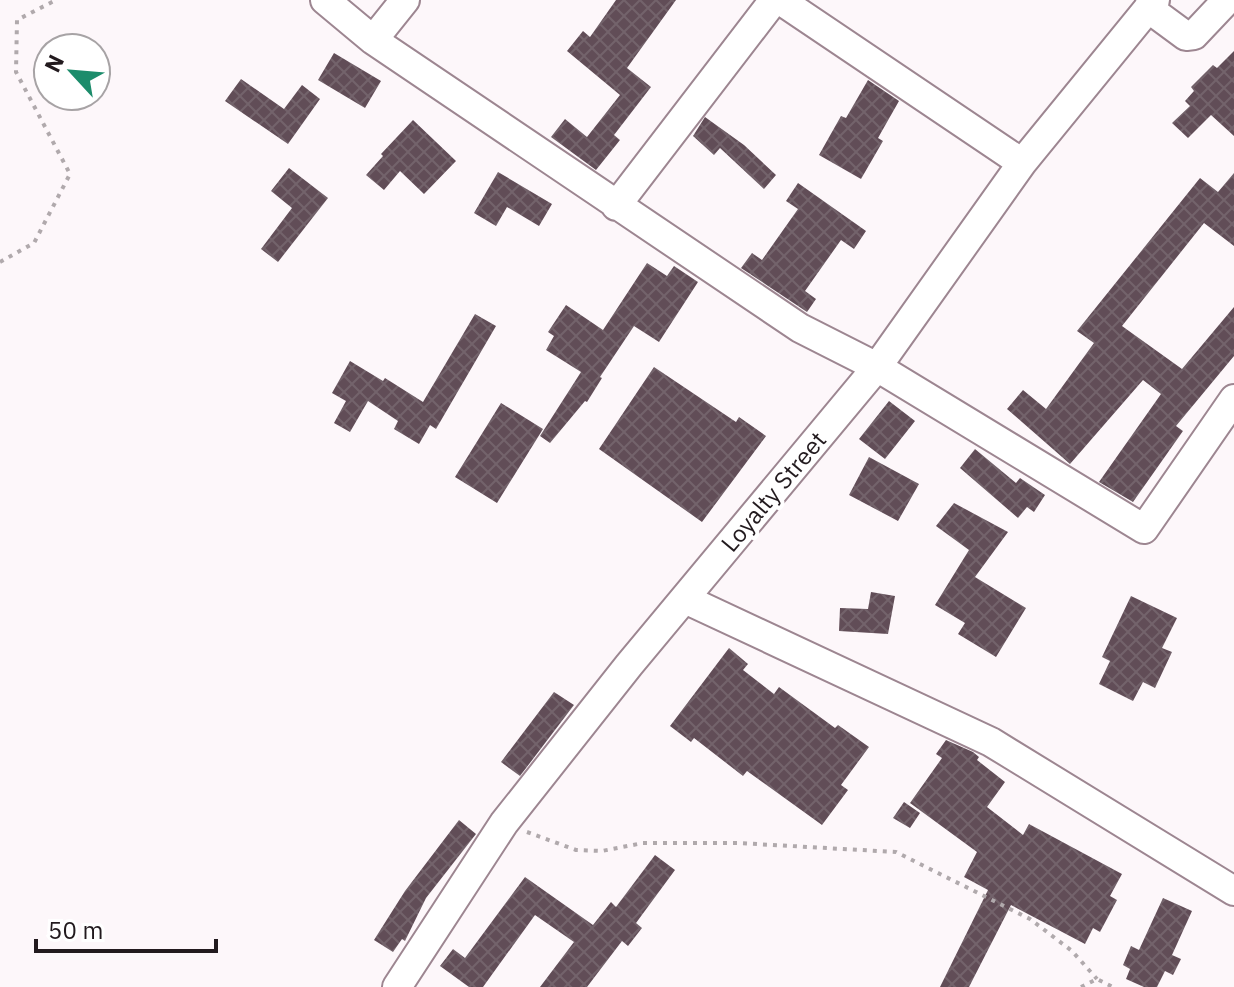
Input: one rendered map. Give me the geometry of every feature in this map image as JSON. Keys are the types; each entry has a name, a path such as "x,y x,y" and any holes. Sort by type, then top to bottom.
{"street":[{"path":"325,0 373,40 800,328 877,367 1144,529 1234,399"},
{"path":"373,40 405,0"},
{"path":"616,206 777,0 1022,163"},
{"path":"1151,4 1186,36 1194,35 1227,0"},
{"name":"Loyalty Street","path":"397,987 504,823 877,367 1022,163 1151,4"},
{"path":"685,599 991,742 1234,891"}],"path":[{"path":"0,262 34,243 70,174 16,72 17,20 56,0"},
{"path":"504,823 576,850 602,851 643,843 738,843 896,852 1030,919 1072,951 1097,979 1113,987"},
{"path":"1081,987 1097,979"}],"building":[{"path":"616,0 676,0 627,68 651,87 614,135 620,140 596,170 551,137 565,119 587,137 620,95 567,51 583,31 590,37"},
{"path":"1234,51 1234,136 1211,115 1188,138 1172,123 1190,106 1185,101 1194,91 1191,87 1213,65 1217,68"},
{"path":"334,53 381,81 365,108 318,80"},
{"path":"241,79 284,109 302,85 320,99 288,144 225,101"},
{"path":"868,80 899,101 878,138 883,141 861,179 819,155 841,116 846,118"},
{"path":"705,117 744,145 776,175 764,189 720,148 714,155 693,136"},
{"path":"413,120 456,161 424,194 400,171 384,190 366,175"},
{"path":"289,168 328,198 278,262 261,249 292,208 271,191"},
{"path":"498,172 552,204 539,226 507,207 496,226 474,213"},
{"path":"1234,173 1234,246 1204,223 1122,326 1182,369 1234,307 1234,356 1176,426 1183,431 1133,502 1099,482 1161,394 1143,380 1070,464 1007,409 1023,390 1046,409 1094,343 1077,331 1200,178 1218,192"},
{"path":"798,183 866,231 854,249 841,240 805,291 816,299 807,312 741,268 752,253 762,260 798,209 786,201"},
{"path":"647,263 667,276 674,266 698,282 659,342 634,326 587,402 550,443 540,436 581,372 546,350 554,336 548,332 566,305 603,330"},
{"path":"475,314 496,326 436,429 430,425 419,444 394,429 398,421 368,401 350,432 334,423 346,401 332,393 350,361 423,402"},
{"path":"654,367 736,422 739,417 766,436 702,522 599,449"},
{"path":"889,401 915,421 885,459 859,439"},
{"path":"501,403 543,429 497,503 455,477"},
{"path":"975,449 1016,483 1020,478 1045,495 1034,512 1027,507 1018,518 960,468"},
{"path":"869,457 919,484 898,521 849,495"},
{"path":"954,503 1008,532 975,577 1026,608 996,657 958,634 965,623 935,605 969,550 936,526"},
{"path":"871,592 895,596 888,634 839,631 840,608 868,609"},
{"path":"1131,596 1177,618 1162,648 1172,652 1155,688 1143,682 1133,701 1099,684 1110,661 1102,657"},
{"path":"729,648 748,664 743,670 774,694 779,687 835,728 838,725 869,747 841,785 848,790 822,825 747,771 743,776 694,738 691,742 670,726"},
{"path":"554,692 574,705 520,776 501,762"},
{"path":"946,740 973,752 979,757 977,760 1005,782 987,807 1023,835 1029,824 1122,874 1110,896 1117,900 1100,932 1093,928 1085,944 1011,905 969,987 940,987 988,890 964,877 977,852 910,803 942,758 936,754"},
{"path":"904,802 920,813 910,828 893,818"},
{"path":"459,820 476,834 426,898 405,941 402,939 393,952 374,940 405,891"},
{"path":"655,855 675,870 636,923 642,928 628,946 622,941 587,987 540,987 574,942 535,915 483,987 469,987 440,966 453,949 465,958 525,877 593,925 611,902 616,907"},
{"path":"1163,898 1192,911 1172,955 1181,959 1173,975 1165,971 1157,987 1144,987 1126,979 1130,969 1123,965 1131,946 1139,950"}]}
